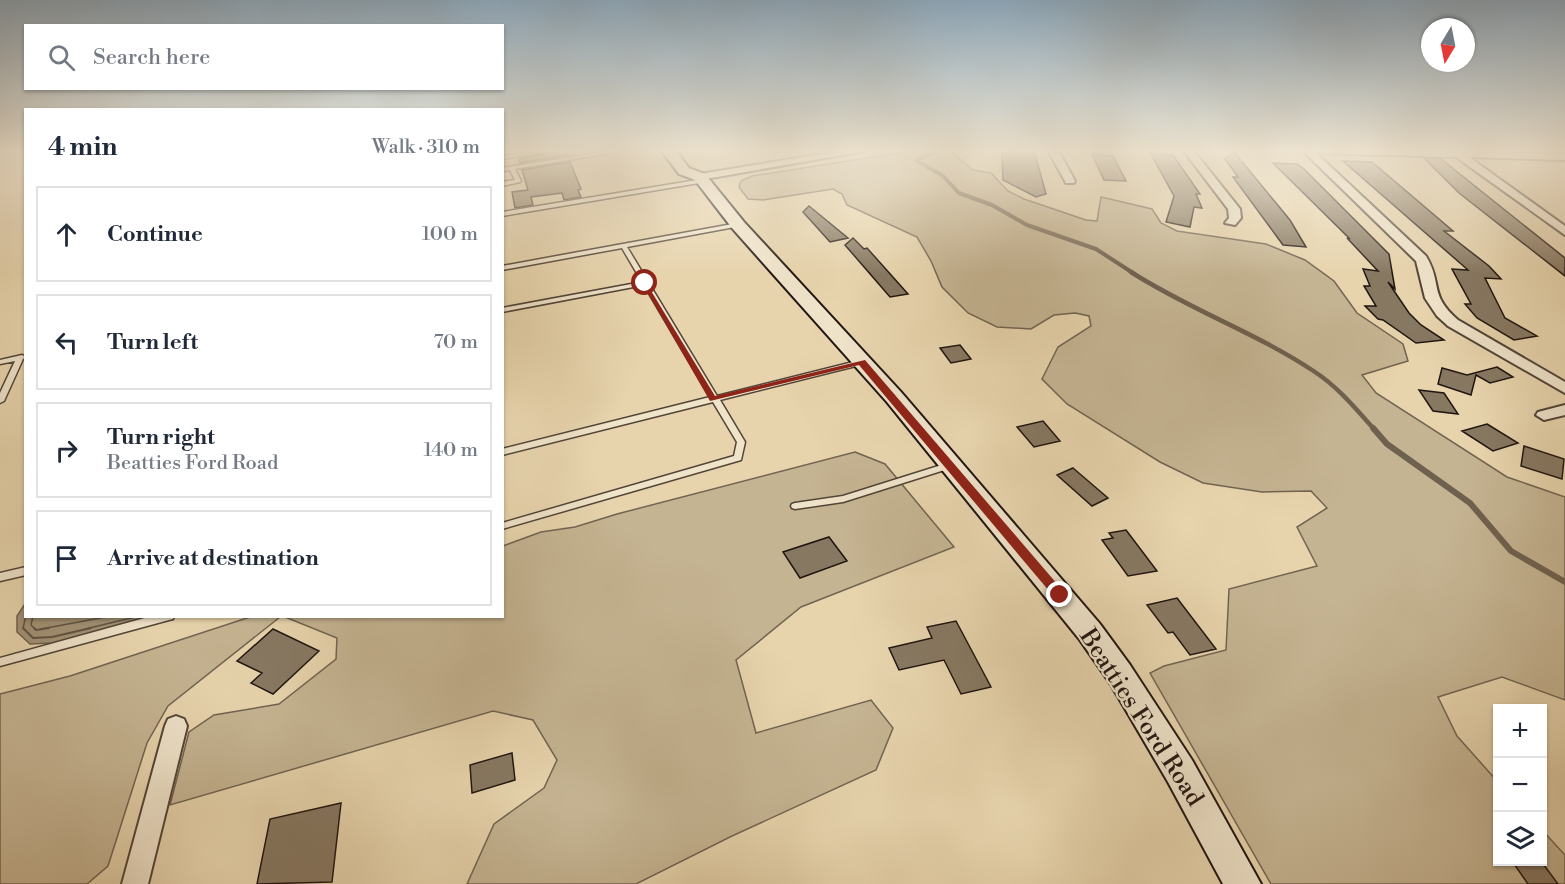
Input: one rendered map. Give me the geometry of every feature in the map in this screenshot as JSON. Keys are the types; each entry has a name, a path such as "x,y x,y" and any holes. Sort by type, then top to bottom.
{"main road":[{"name":"Beatties Ford Road","path":"712,191 738,225 951,465 1090,632 1120,674 1180,771 1243,884"}],"street":[{"path":"1220,191 1234,209 1234,218 1231,223"},
{"path":"1351,191 1422,259 1426,267 1432,304 1439,312 1453,323 1565,388"},
{"path":"1510,191 1565,231"},
{"path":"1544,416 1565,410"},
{"path":"135,884 176,726"}],"lane":[{"path":"504,214 632,191"},
{"path":"504,267 738,225"},
{"path":"504,525 738,458 741,442 713,399 623,245"},
{"path":"504,310 645,283"},
{"path":"0,362 23,357"},
{"path":"0,400 23,357"},
{"path":"504,451 861,362"},
{"path":"795,506 843,499 951,465"},
{"path":"0,577 24,571"},
{"path":"0,662 162,618"}],"shaded area":[{"path":"742,191 819,191 763,200 748,199"},
{"path":"837,191 1009,191 1024,199 1086,220 1097,221 1101,197 1152,209 1161,223 1177,231 1266,244 1305,260 1334,281 1357,313 1403,344 1408,361 1362,375 1376,393 1507,477 1565,497 1565,700 1502,677 1438,697 1457,736 1493,776 1493,866 1547,866 1547,835 1565,855 1565,884 1271,884 1150,673 1164,666 1226,650 1229,589 1317,566 1297,527 1327,508 1311,491 1262,492 1203,483 1160,462 1067,404 1042,379 1058,347 1091,326 1089,316 1075,313 1054,315 1031,329 997,327 968,313 942,287 917,237 847,205 842,194"},
{"path":"855,452 885,464 954,547 801,607 736,660 756,733 871,700 893,728 876,770 732,836 636,884 467,884 494,824 544,788 557,760 533,720 493,711 170,805 189,732 214,715 279,704 336,659 337,638 287,618 504,618 504,546 541,532 575,527"},
{"path":"247,618 279,618 168,706 147,743 108,866 87,884 0,884 0,694 70,676"}],"water":[{"path":"24,606 24,618 159,618 53,643 30,644 17,632 17,616"}],"building":[{"path":"579,191 581,197 564,200 562,193 531,197 533,205 515,208 512,192"},
{"path":"1025,191 1045,191 1046,194 1036,197"},
{"path":"1171,191 1198,191 1200,194 1196,194 1202,208 1194,207 1190,227 1166,222 1174,196"},
{"path":"1243,191 1266,191 1290,220 1306,247 1283,245"},
{"path":"1302,191 1326,191 1389,254 1395,289 1388,282 1409,313 1421,325 1444,340 1416,343 1383,320 1378,319 1365,306 1376,306 1364,286 1370,286 1363,269 1378,271 1347,238 1350,239"},
{"path":"1378,191 1406,191 1453,231 1444,231 1489,266 1501,279 1485,278 1505,318 1537,336 1514,340 1477,318 1465,304 1471,304 1452,269 1468,270"},
{"path":"1457,191 1481,191 1565,258 1565,276"},
{"path":"809,206 848,238 830,242 803,212"},
{"path":"853,238 864,249 867,248 908,294 890,297 845,245"},
{"path":"960,345 971,359 951,363 940,348"},
{"path":"1497,367 1513,377 1490,383 1476,375 1471,395 1438,384 1442,368 1467,375"},
{"path":"1419,390 1444,393 1458,414 1433,411"},
{"path":"1043,421 1060,441 1034,447 1017,427"},
{"path":"1487,424 1518,443 1493,451 1462,431"},
{"path":"1524,446 1564,459 1562,479 1521,466"},
{"path":"1073,468 1108,498 1092,506 1057,475"},
{"path":"1126,530 1157,571 1128,576 1102,540 1113,538 1109,533"},
{"path":"829,537 847,561 800,578 783,552"},
{"path":"1177,598 1216,649 1190,655 1173,632 1168,633 1147,605"},
{"path":"956,621 991,687 961,694 944,660 899,670 889,648 932,638 927,627"},
{"path":"273,629 319,651 273,694 251,683 262,673 237,661"},
{"path":"512,753 515,780 472,793 470,765"},
{"path":"341,803 332,882 257,884 270,819"},
{"path":"1515,866 1545,866 1558,884 1528,884"}],"waterway":[{"path":"957,191 992,205 1027,225 1096,249 1133,273"},
{"path":"1131,272 1153,286 1270,345 1315,372 1339,391 1374,429"},
{"path":"1373,428 1387,444 1470,503 1511,551 1565,582"}],"route":[{"path":"645,283 713,399 861,362 894,397 1060,595"}]}
